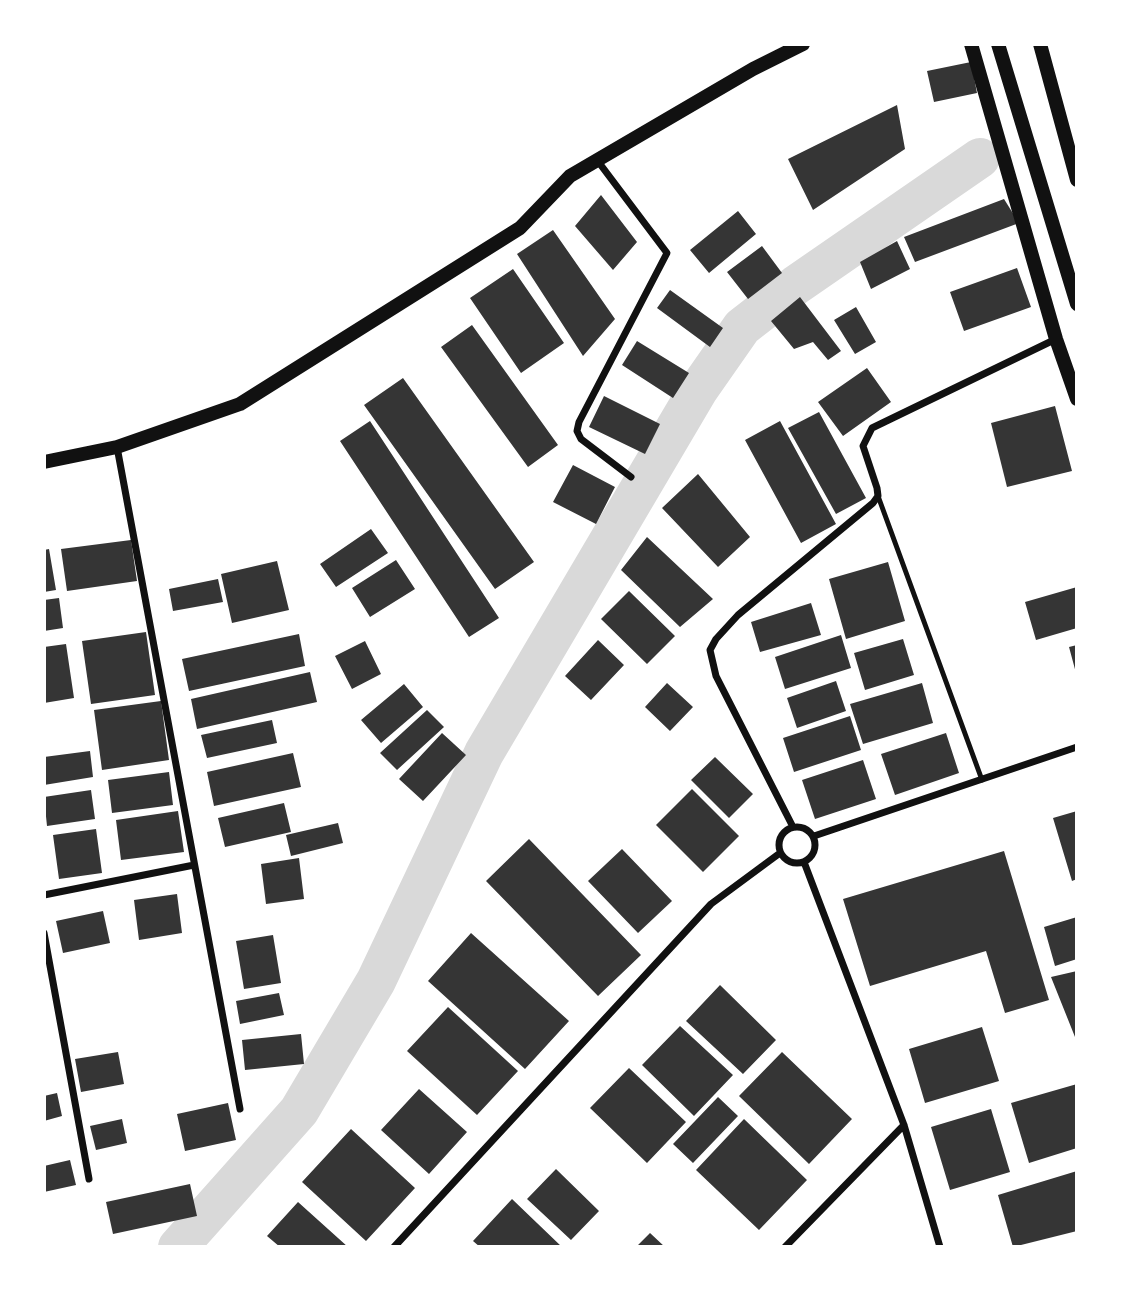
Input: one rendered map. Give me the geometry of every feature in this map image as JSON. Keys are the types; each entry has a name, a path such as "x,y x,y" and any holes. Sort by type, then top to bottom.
{"main road":[{"path":"44,462 117,447 240,404 520,228 570,176 596,159 803,44"},
{"path":"971,44 1056,339 1077,399"},
{"path":"998,44 1077,304"},
{"path":"1040,44 1077,180"}],"street":[{"path":"596,159 667,253 579,422 577,431 582,439 631,477"},
{"path":"793,827 716,676 710,650 726,625 873,503 878,496 863,446 872,428 1056,339"},
{"path":"117,447 240,1110"},
{"path":"814,836 1077,747"},
{"path":"793,827 805,828 814,836 816,848 804,862 788,862 780,853 780,838 793,827"},
{"path":"394,1247 711,904 780,853"},
{"path":"804,862 904,1125 940,1247"},
{"path":"44,895 194,865"},
{"path":"44,933 89,1179"},
{"path":"785,1247 904,1125"}],"lane":[{"path":"878,496 982,779"}],"building":[{"path":"971,62 977,93 934,102 927,71"},
{"path":"897,105 905,149 813,210 788,159"},
{"path":"601,195 637,242 613,270 575,226"},
{"path":"1004,199 1019,223 915,262 904,237"},
{"path":"738,211 756,234 709,273 690,250"},
{"path":"553,230 615,319 583,356 517,254"},
{"path":"897,241 910,269 871,289 860,262"},
{"path":"762,246 782,273 748,299 727,272"},
{"path":"1017,268 1031,307 964,331 950,292"},
{"path":"513,269 564,343 521,373 470,298"},
{"path":"670,290 723,328 710,347 657,308"},
{"path":"800,297 841,351 828,360 813,342 794,349 771,321"},
{"path":"856,307 876,342 855,354 834,320"},
{"path":"472,325 558,445 528,467 441,347"},
{"path":"637,341 689,373 673,398 622,365"},
{"path":"867,368 891,402 843,436 818,402"},
{"path":"403,378 534,562 495,589 364,405"},
{"path":"604,396 660,424 645,454 589,427"},
{"path":"1055,406 1072,471 1007,487 991,423"},
{"path":"819,412 866,498 836,514 788,428"},
{"path":"370,421 499,618 469,637 340,441"},
{"path":"780,421 836,524 801,543 745,440"},
{"path":"573,465 615,487 596,524 553,502"},
{"path":"698,474 750,537 718,567 662,508"},
{"path":"371,529 388,553 336,587 320,564"},
{"path":"647,537 713,599 680,627 621,570"},
{"path":"131,540 137,581 67,591 61,549"},
{"path":"49,549 56,590 44,592 44,550"},
{"path":"396,560 415,589 370,617 352,588"},
{"path":"277,561 289,610 232,623 221,574"},
{"path":"888,562 905,621 846,639 829,579"},
{"path":"218,579 223,602 173,611 169,589"},
{"path":"1077,587 1077,628 1036,640 1025,602"},
{"path":"629,591 675,636 647,664 601,619"},
{"path":"59,598 63,628 44,631 44,600"},
{"path":"811,603 821,635 760,652 751,622"},
{"path":"146,632 155,695 91,704 82,641"},
{"path":"299,634 305,666 189,691 182,659"},
{"path":"841,635 851,668 785,689 775,657"},
{"path":"903,639 914,675 865,690 854,653"},
{"path":"598,640 624,665 591,700 565,676"},
{"path":"365,641 381,674 352,689 335,656"},
{"path":"66,644 74,698 44,703 44,647"},
{"path":"1077,645 1077,673 1076,673 1069,647"},
{"path":"310,672 317,702 197,729 191,699"},
{"path":"836,681 846,711 797,728 787,698"},
{"path":"667,683 693,707 670,731 645,707"},
{"path":"922,683 933,723 863,744 850,704"},
{"path":"404,684 423,707 381,743 361,720"},
{"path":"161,701 169,760 102,770 94,710"},
{"path":"427,710 444,727 397,770 380,753"},
{"path":"850,716 861,750 794,772 783,738"},
{"path":"272,720 277,743 207,758 201,735"},
{"path":"442,733 466,755 423,801 399,779"},
{"path":"946,733 959,773 895,795 881,754"},
{"path":"90,751 93,777 44,785 44,757"},
{"path":"293,753 301,787 214,806 207,772"},
{"path":"715,757 753,794 729,818 691,780"},
{"path":"863,760 876,799 815,819 802,780"},
{"path":"169,772 173,805 112,813 108,780"},
{"path":"692,789 739,836 703,872 656,825"},
{"path":"91,790 95,819 47,826 44,797"},
{"path":"284,803 291,832 225,847 218,818"},
{"path":"178,811 184,852 121,860 116,820"},
{"path":"1077,811 1077,879 1072,881 1053,818"},
{"path":"338,823 343,843 291,856 286,835"},
{"path":"96,829 102,873 59,879 53,835"},
{"path":"529,839 641,955 598,996 486,881"},
{"path":"622,849 672,901 638,933 588,881"},
{"path":"1004,851 1049,1000 1005,1013 986,951 870,986 843,899"},
{"path":"299,858 304,899 266,904 261,864"},
{"path":"177,894 182,933 139,940 134,900"},
{"path":"103,911 110,943 63,953 56,921"},
{"path":"1077,917 1077,959 1055,966 1044,927"},
{"path":"471,933 569,1021 525,1069 428,981"},
{"path":"273,935 281,983 244,989 236,941"},
{"path":"1077,971 1077,1042 1051,977"},
{"path":"720,985 776,1040 743,1074 686,1021"},
{"path":"279,993 284,1015 240,1024 236,1001"},
{"path":"448,1007 518,1071 477,1115 407,1051"},
{"path":"680,1026 733,1075 694,1116 642,1065"},
{"path":"982,1027 999,1081 925,1103 909,1049"},
{"path":"301,1034 304,1064 245,1070 242,1040"},
{"path":"118,1052 124,1084 81,1092 75,1059"},
{"path":"782,1052 852,1119 809,1164 739,1096"},
{"path":"629,1068 686,1122 647,1163 590,1108"},
{"path":"1077,1084 1077,1148 1029,1163 1011,1103"},
{"path":"419,1089 467,1132 429,1174 381,1130"},
{"path":"57,1093 62,1116 44,1121 44,1096"},
{"path":"718,1097 738,1116 693,1163 673,1144"},
{"path":"228,1103 236,1140 185,1151 177,1114"},
{"path":"991,1109 1010,1172 950,1190 931,1127"},
{"path":"122,1119 127,1143 96,1150 90,1126"},
{"path":"744,1119 807,1180 759,1230 696,1170"},
{"path":"351,1129 415,1188 366,1241 302,1182"},
{"path":"70,1160 76,1185 44,1192 44,1166"},
{"path":"556,1169 599,1211 571,1240 527,1199"},
{"path":"1077,1171 1077,1231 1013,1247 998,1195"},
{"path":"190,1184 197,1216 113,1234 106,1202"},
{"path":"512,1199 562,1247 480,1247 473,1241"},
{"path":"298,1202 348,1247 280,1247 267,1236"},
{"path":"650,1233 665,1247 636,1247"}],"waterway":[{"path":"178,1247 299,1111 376,981 484,753 698,390 742,327 796,285 980,158"}]}
